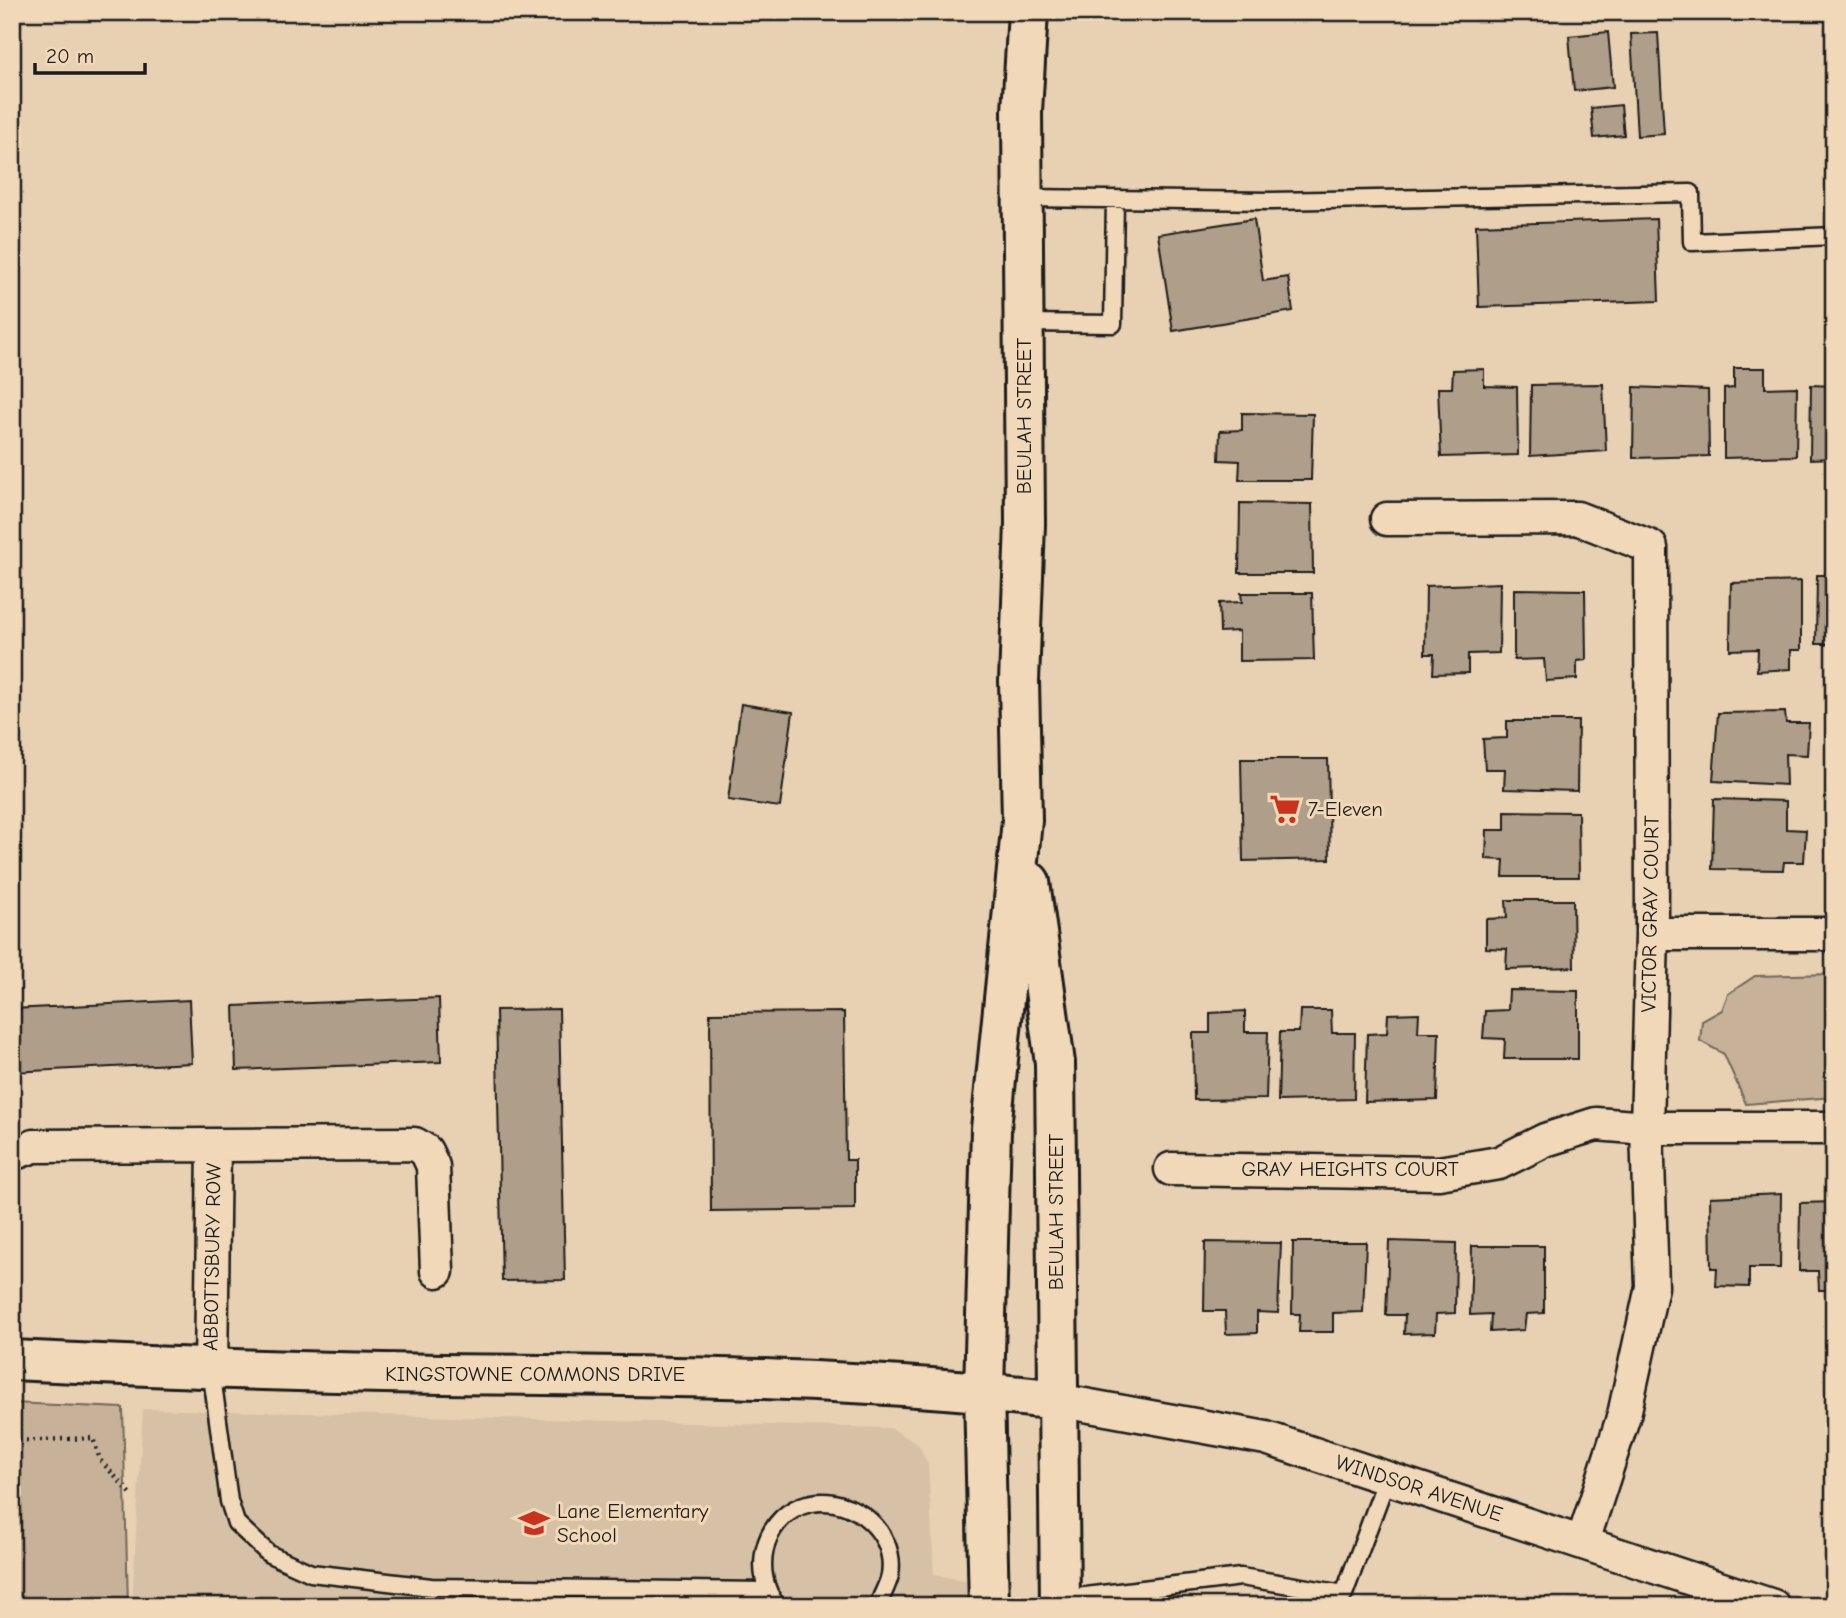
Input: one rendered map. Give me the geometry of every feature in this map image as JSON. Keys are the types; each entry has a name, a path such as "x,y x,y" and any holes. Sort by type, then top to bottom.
{"main road":[{"name":"BEULAH STREET","path":"1028,12 1022,111 1025,524 1019,681 1022,820 1055,1063 1060,1603"},
{"name":"BEULAH STREET","path":"989,1606 984,1391 991,1129 1022,820"},
{"name":"KINGSTOWNE COMMONS DRIVE","path":"12,1360 211,1369 701,1375 984,1391 1057,1399"}],"street":[{"name":"VICTOR GRAY COURT","path":"1387,519 1577,518 1651,547 1652,934 1647,1128 1652,1287 1624,1415 1583,1541"},
{"path":"1652,934 1834,934"},
{"name":"GRAY HEIGHTS COURT","path":"1171,1169 1439,1172 1499,1163 1545,1140 1596,1124 1647,1128 1834,1128"},
{"name":"ABBOTTSBURY ROW","path":"12,1154 34,1146 415,1144 426,1151 433,1166 437,1271"},
{"name":"ABBOTTSBURY ROW","path":"211,1369 214,1145"},
{"name":"WINDSOR AVENUE","path":"1057,1399 1153,1420 1266,1438 1773,1606"}],"lane":[{"path":"1023,198 1271,201 1691,193 1692,242 1834,236"},
{"path":"1024,323 1113,324 1115,199"},
{"path":"211,1369 229,1501 236,1522 269,1554 312,1573 431,1587 766,1591"},
{"path":"1060,1603 1241,1577 1344,1594 1387,1478"},
{"path":"777,1606 766,1591 761,1558 774,1527 800,1506 834,1502 865,1514 886,1541 890,1575 878,1606"}],"path":[{"path":"12,1441 93,1438 100,1460 133,1496"}],"shaded area":[{"path":"1834,974 1834,1097 1746,1104 1724,1054 1700,1041 1702,1021 1722,1010 1728,994 1755,976"},
{"path":"12,1403 123,1408 128,1606 12,1606"},
{"name":"Lane Elementary School","path":"143,1409 891,1428 918,1444 928,1464 934,1574 986,1586 988,1606 132,1606"}],"building":[{"path":"1608,32 1613,87 1574,91 1569,36"},
{"path":"1658,33 1664,134 1637,136 1631,34"},
{"path":"1621,105 1624,135 1594,138 1591,108"},
{"path":"1254,219 1263,281 1288,277 1293,311 1173,331 1158,234"},
{"path":"1656,219 1659,301 1479,307 1476,225"},
{"path":"1734,368 1765,368 1765,388 1797,387 1796,456 1724,458 1724,389 1734,388"},
{"path":"1484,369 1484,386 1517,387 1518,455 1441,457 1438,388 1452,388 1453,370"},
{"path":"1603,384 1606,451 1530,456 1531,385"},
{"path":"1811,385 1834,386 1834,458 1810,459"},
{"path":"1634,387 1708,390 1709,456 1633,458"},
{"path":"1242,413 1313,414 1311,480 1239,480 1240,461 1219,460 1220,431 1242,430"},
{"path":"1240,503 1312,504 1313,573 1239,573"},
{"path":"1817,575 1834,575 1834,644 1816,644"},
{"path":"1801,581 1801,650 1791,650 1791,669 1757,671 1758,649 1730,650 1731,583"},
{"path":"1500,583 1499,653 1468,654 1468,673 1433,674 1434,654 1425,654 1426,586"},
{"path":"1514,589 1585,590 1586,660 1577,661 1577,679 1546,681 1544,659 1514,660"},
{"path":"1241,593 1312,593 1314,660 1239,661 1239,631 1220,632 1219,603 1242,602"},
{"path":"741,704 793,712 780,807 728,800"},
{"path":"1785,712 1786,723 1809,723 1807,755 1785,754 1786,785 1713,781 1718,713"},
{"path":"1507,721 1578,721 1577,791 1504,789 1505,769 1485,769 1483,739 1507,738"},
{"name":"7-Eleven","path":"1241,759 1328,759 1330,859 1243,861"},
{"path":"1714,799 1786,801 1786,829 1806,830 1804,862 1784,862 1783,870 1712,869"},
{"path":"1505,811 1578,812 1579,877 1503,877 1504,860 1486,859 1487,830 1505,830"},
{"path":"1506,900 1573,900 1574,967 1506,969 1507,949 1486,948 1486,919 1507,918"},
{"path":"1509,990 1578,991 1578,1059 1504,1059 1505,1039 1483,1038 1485,1011 1508,1010"},
{"path":"439,998 441,1062 236,1070 234,1006"},
{"path":"189,1000 192,1063 12,1072 12,1009"},
{"path":"559,1009 565,1280 502,1281 496,1010"},
{"path":"1300,1010 1331,1010 1332,1033 1355,1033 1354,1099 1278,1101 1280,1032 1299,1032"},
{"path":"1245,1011 1245,1032 1268,1032 1266,1099 1194,1100 1193,1033 1210,1033 1210,1013"},
{"path":"844,1012 846,1160 855,1160 855,1209 711,1211 710,1013"},
{"path":"1419,1013 1418,1032 1439,1032 1437,1100 1365,1102 1367,1034 1387,1033 1388,1014"},
{"path":"1781,1194 1780,1268 1749,1268 1749,1287 1716,1286 1717,1268 1711,1268 1710,1197"},
{"path":"1834,1202 1834,1290 1819,1290 1818,1271 1799,1271 1800,1203"},
{"path":"1389,1241 1456,1243 1455,1313 1436,1314 1435,1333 1404,1334 1405,1315 1386,1315"},
{"path":"1205,1242 1281,1243 1278,1313 1257,1312 1257,1333 1226,1334 1225,1311 1204,1311"},
{"path":"1293,1242 1366,1242 1363,1312 1333,1313 1333,1332 1299,1332 1300,1314 1292,1314"},
{"path":"1472,1246 1544,1246 1544,1313 1526,1314 1524,1330 1490,1332 1491,1314 1470,1315"}],"place":[{"name":"7-Eleven","path":"1285,809"},
{"name":"Lane Elementary School","path":"534,1523"}]}
